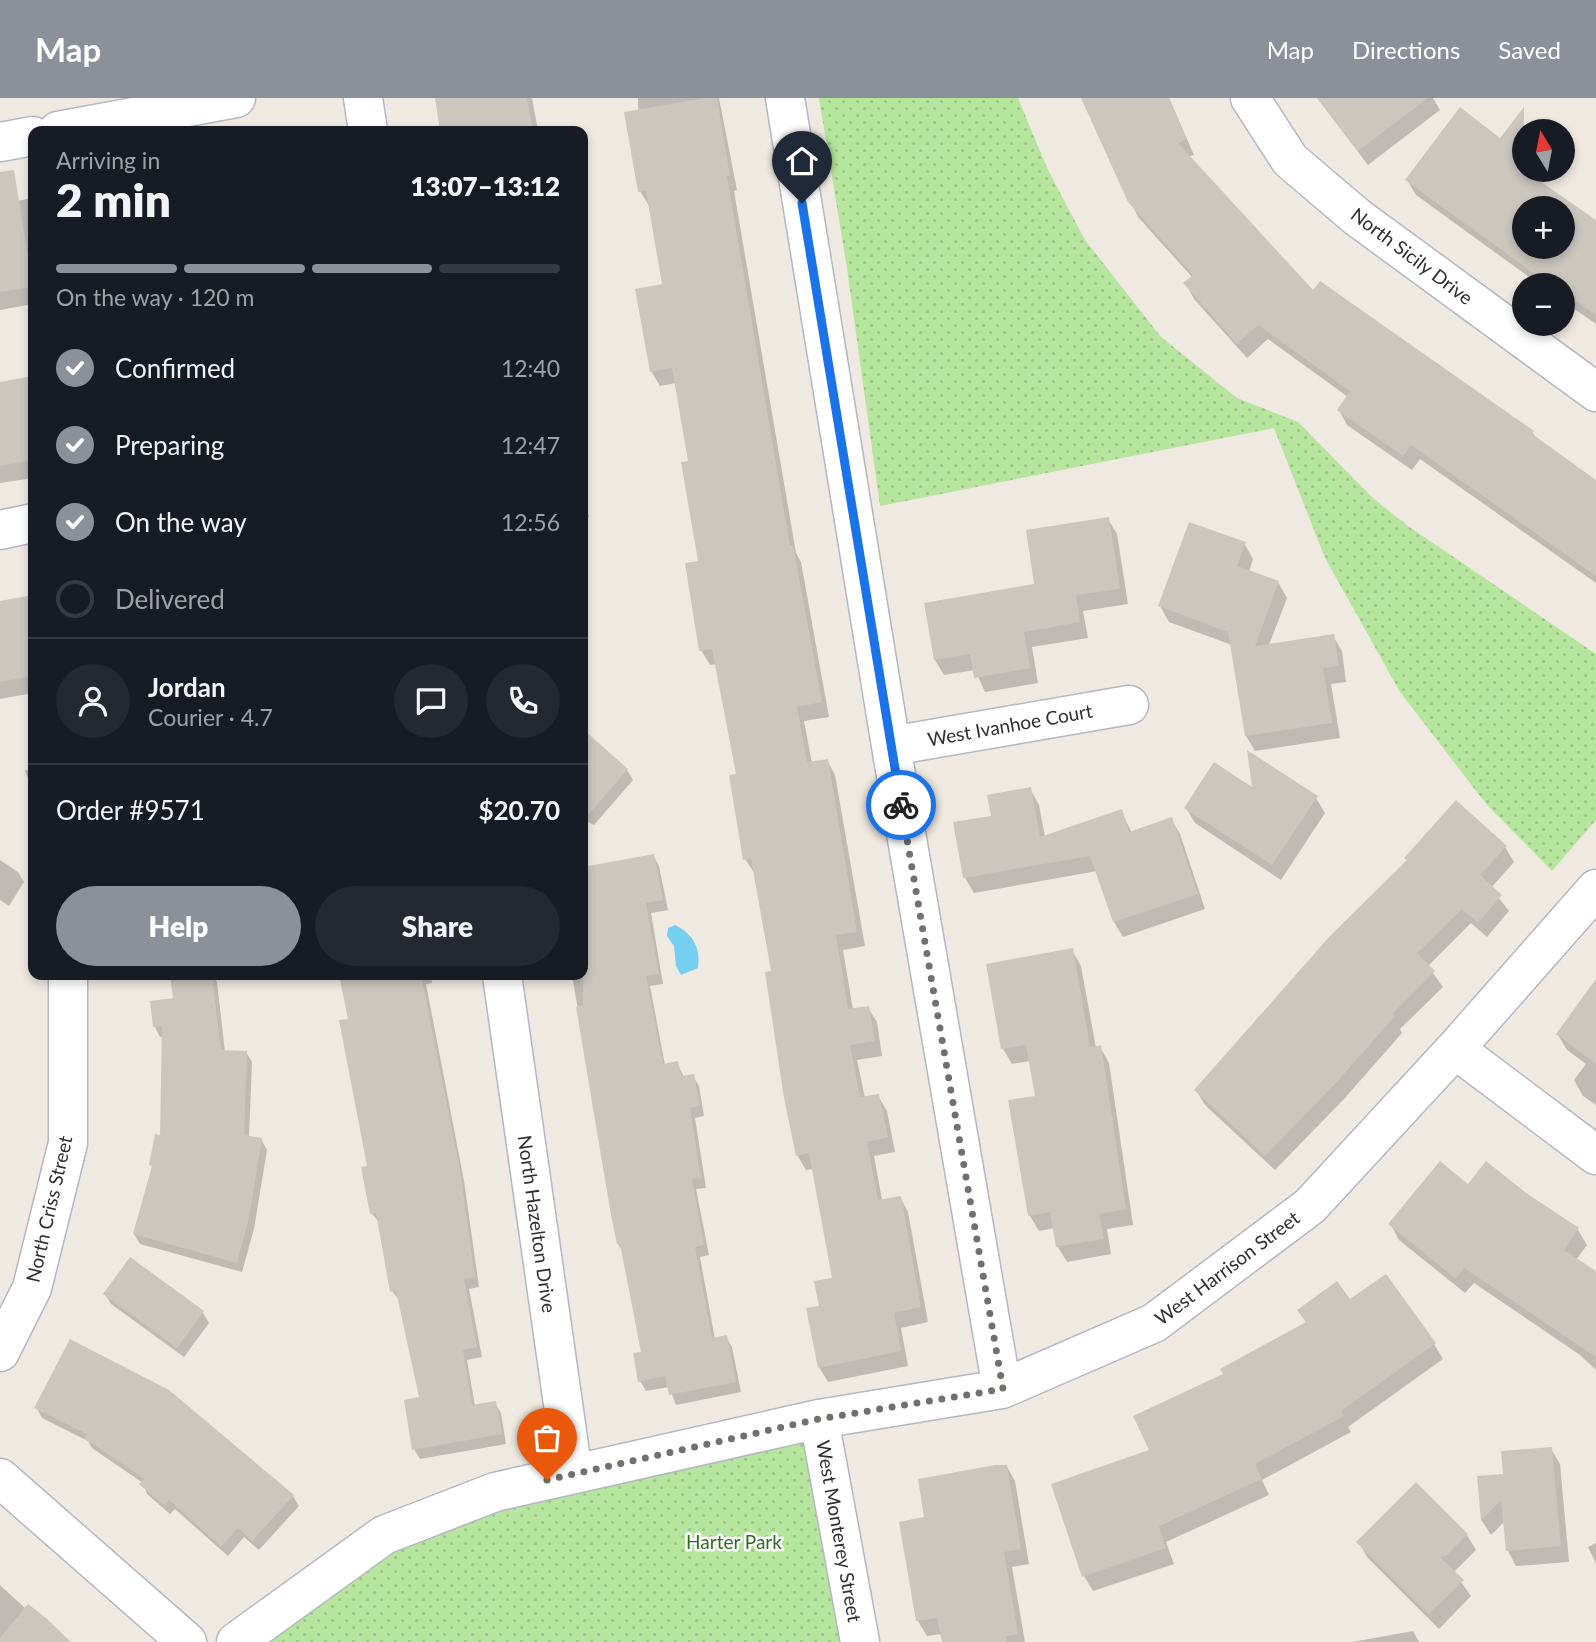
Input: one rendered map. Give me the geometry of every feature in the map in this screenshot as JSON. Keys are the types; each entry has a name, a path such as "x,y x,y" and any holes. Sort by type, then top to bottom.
{"street":[{"path":"85,126 236,98"},
{"path":"363,98 367,126"},
{"path":"785,98 891,746 1003,1389"},
{"name":"North Sicily Drive","path":"1250,98 1290,160 1328,192 1596,392"},
{"path":"0,142 28,137"},
{"path":"0,530 28,524"},
{"name":"West Ivanhoe Court","path":"891,746 1129,705"},
{"name":"West Harrison Street","path":"236,1642 384,1535 495,1492 819,1419 1003,1389 1154,1323 1310,1206 1455,1049 1596,889"},
{"name":"North Criss Street","path":"0,1352 32,1288 68,1143 68,980"},
{"name":"North Hazelton Drive","path":"503,980 573,1474"},
{"path":"1455,1049 1596,1155"},
{"name":"West Monterey Street","path":"819,1419 860,1642"},
{"path":"0,1479 187,1642"}],"green space":[{"path":"819,98 1018,98 1047,168 1085,240 1161,337 1237,398 1298,422 1374,499 1408,526 1596,654 1596,820 1552,871 1487,805 1400,692 1325,558 1274,428 880,506 847,268"},
{"name":"Harter Park","path":"819,1419 860,1642 236,1642 384,1535"}],"water":[{"path":"675,925 691,937 698,954 698,968 681,975 676,966 674,946 667,936 668,928"}],"building":[{"path":"435,98 527,98 532,126 439,126"},
{"path":"717,98 730,176 727,176 790,546 793,545 822,702 797,707 807,762 828,759 857,932 836,935 848,1009 869,1006 875,1041 850,1045 860,1097 879,1094 888,1137 867,1142 878,1200 901,1196 921,1307 894,1313 901,1351 818,1368 806,1308 819,1306 814,1281 832,1278 809,1153 796,1156 784,1098 765,972 771,971 751,859 743,860 729,775 736,774 712,649 699,651 685,563 698,561 681,462 688,461 672,368 650,372 635,289 662,284 646,191 638,192 624,112"},
{"path":"1081,98 1169,98 1187,139 1178,143 1313,290 1320,281 1534,431 1532,434 1596,480 1596,576 1411,445 1403,456 1337,410 1350,391 1258,325 1237,344 1183,283 1193,275 1128,202"},
{"path":"1317,98 1428,98 1358,151"},
{"path":"1460,107 1500,138 1512,122 1512,182 1541,182 1561,196 1512,196 1512,257 1405,180"},
{"path":"1524,107 1524,119 1515,119"},
{"path":"14,170 28,256 28,288 0,292 0,172"},
{"path":"1575,205 1596,220 1596,315 1575,300 1575,273 1533,273 1514,259 1575,259"},
{"path":"28,377 28,461 0,466 0,382"},
{"path":"1109,517 1120,589 1076,595 1080,622 1024,632 1030,668 974,678 970,654 934,660 924,603 1034,584 1026,530"},
{"path":"1189,522 1246,542 1237,566 1279,581 1255,646 1334,634 1339,666 1323,668 1332,723 1245,736 1228,632 1158,606"},
{"path":"28,596 28,677 0,682 0,601"},
{"path":"588,733 628,769 588,815"},
{"path":"1247,750 1318,796 1272,865 1184,808 1214,762 1252,787"},
{"path":"1031,787 1040,837 1122,809 1129,832 1172,817 1198,894 1113,922 1090,856 963,878 953,822 991,816 987,795"},
{"path":"1456,800 1507,846 1480,875 1502,895 1478,923 1462,909 1417,953 1435,971 1392,1014 1395,1016 1336,1083 1265,1156 1194,1090 1330,936 1407,860 1404,858"},
{"path":"654,854 663,900 646,903 659,974 646,976 663,1064 678,1061 681,1076 694,1074 700,1106 690,1108 701,1178 692,1179 704,1245 695,1247 712,1338 727,1335 736,1382 669,1395 665,1376 638,1382 633,1353 641,1352 620,1244 617,1244 611,1215 576,1007 583,1005 583,980 588,980 588,866"},
{"path":"1073,948 1090,1047 1101,1045 1126,1209 1099,1214 1104,1239 1056,1247 1050,1212 1028,1216 1008,1100 1035,1096 1026,1045 1001,1049 986,964"},
{"path":"1596,979 1596,1064 1556,1034"},
{"path":"171,980 213,980 221,1050 247,1051 244,1135 262,1138 249,1218 237,1263 133,1234 152,1166 149,1165 155,1134 160,1135 162,1026 153,1027 150,1001 173,998"},
{"path":"340,980 422,980 460,1170 475,1277 464,1279 477,1347 463,1350 472,1405 496,1401 502,1434 412,1450 404,1400 419,1397 396,1291 390,1292 376,1213 370,1214 361,1167 367,1166 339,1020 348,1019"},
{"path":"1440,1161 1468,1184 1486,1161 1529,1195 1579,1228 1564,1250 1596,1271 1596,1357 1464,1268 1456,1279 1388,1224"},
{"path":"130,1257 204,1311 177,1348 103,1294"},
{"path":"1386,1274 1436,1343 1341,1411 1344,1416 1255,1464 1262,1479 1159,1526 1166,1548 1082,1577 1051,1484 1149,1450 1133,1416 1223,1374 1220,1369 1306,1322 1297,1310 1337,1281 1350,1299"},
{"path":"70,1339 169,1390 294,1495 252,1541 238,1528 221,1547 169,1500 164,1505 139,1484 144,1479 84,1438 87,1434 34,1408"},
{"path":"1552,1447 1561,1546 1506,1551 1501,1500 1481,1521 1477,1476 1503,1474 1501,1451"},
{"path":"1007,1465 1021,1549 1004,1552 1018,1634 1006,1636 1007,1642 942,1642 937,1618 916,1621 899,1522 924,1517 918,1479"},
{"path":"1416,1482 1468,1534 1446,1556 1440,1557 1464,1580 1429,1614 1356,1542"},
{"path":"28,1604 71,1642 0,1642 0,1638"}],"way so far":[{"path":"547,1480 819,1419 1003,1389 901,805"}],"route":[{"path":"802,203 901,805"}]}
